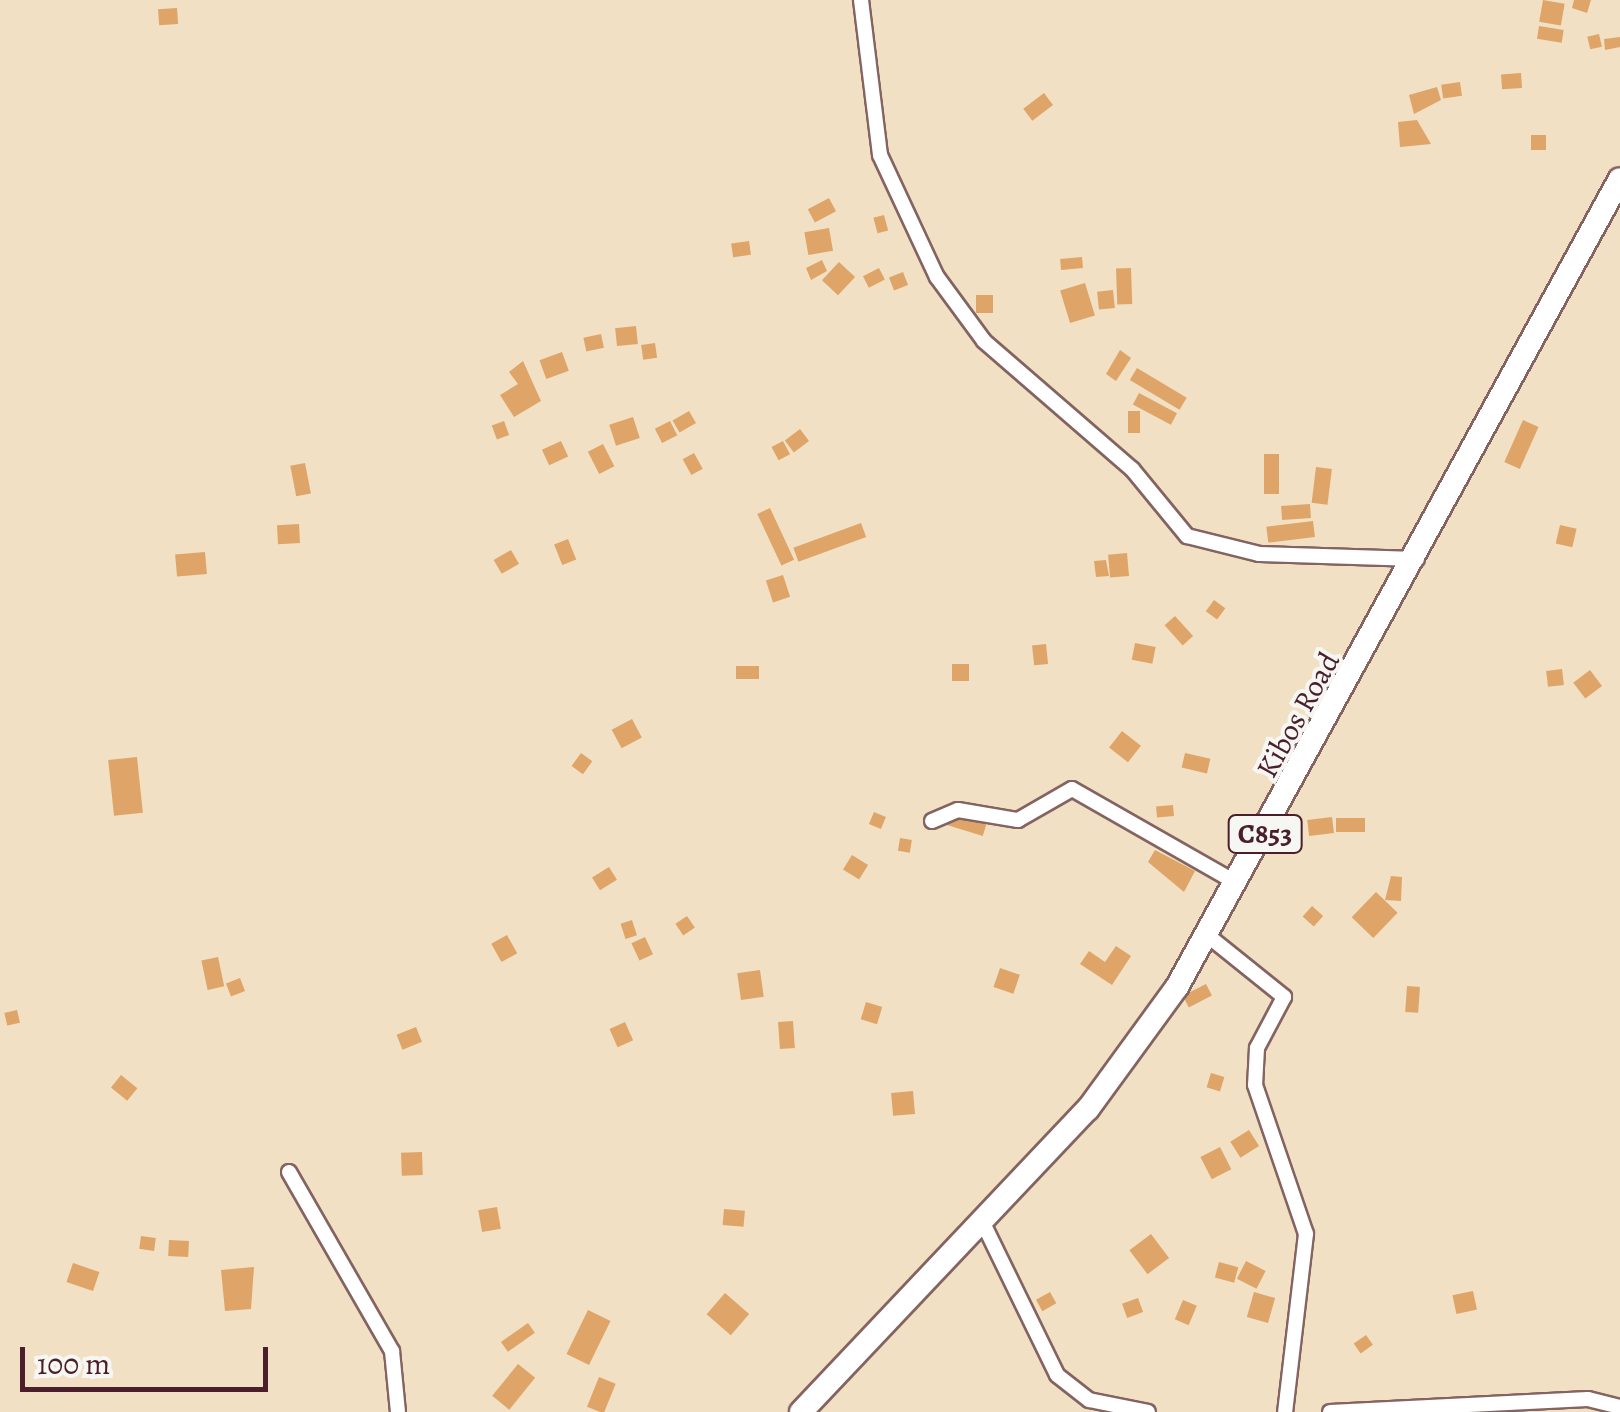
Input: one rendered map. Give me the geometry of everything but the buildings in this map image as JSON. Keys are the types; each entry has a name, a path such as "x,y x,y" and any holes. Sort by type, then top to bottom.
{"main road":[{"name":"Kibos Road","path":"801,1412 983,1223 1100,1094 1207,935 1418,559 1620,179"}],"street":[{"path":"860,0 880,156 937,277 984,340 1132,470 1187,536 1259,554 1418,559"},
{"path":"932,821 958,810 1018,820 1072,789 1237,883"},
{"path":"1207,935 1284,997 1256,1048 1255,1085 1306,1234 1285,1412"},
{"path":"289,1172 392,1351 398,1412"},
{"path":"983,1223 1057,1375 1089,1400 1148,1412"},
{"path":"1330,1412 1588,1399 1620,1407"}]}
